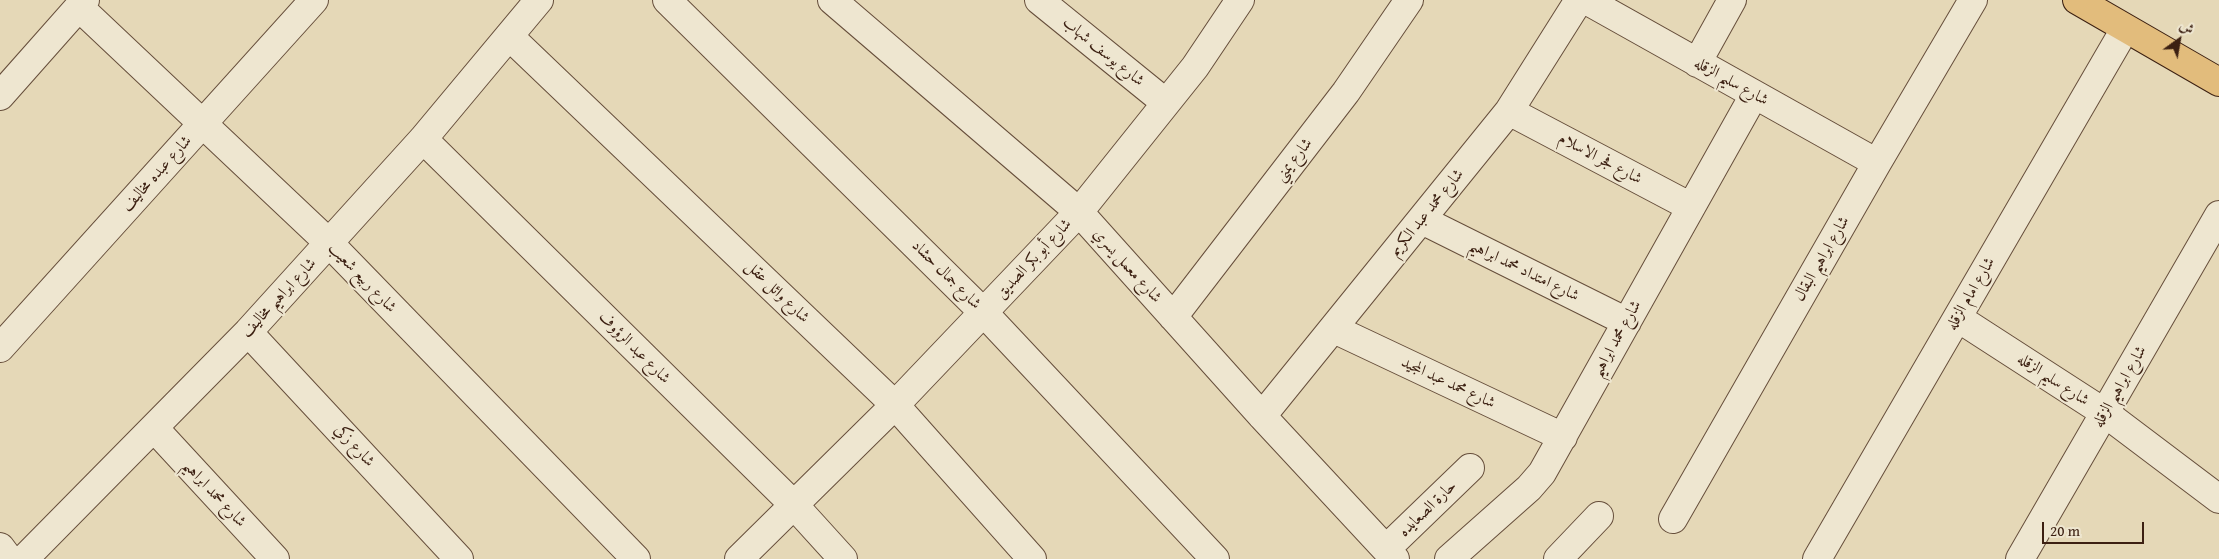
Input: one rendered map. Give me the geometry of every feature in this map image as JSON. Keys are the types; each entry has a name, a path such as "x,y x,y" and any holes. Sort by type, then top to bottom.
{"main road":[{"path":"2077,0 2219,82"}],"street":[{"name":"شارع عبده مخاليف","path":"0,348 314,0"},
{"name":"شارع ابراهيم مخاليف","path":"24,559 248,332 422,139 539,0"},
{"name":"شارع جمال حشاد","path":"667,0 984,313 1215,559"},
{"name":"شارع معمل يسري","path":"832,0 1079,212 1262,416 1391,554"},
{"name":"شارع يوسف شهاب","path":"1039,0 1166,103"},
{"name":"شارع أبو بكر الصديق","path":"739,559 895,405 1079,212 1195,68 1240,0"},
{"name":"شارع يمني","path":"1173,317 1346,92 1409,0"},
{"name":"شارع محمد عبد الكريم","path":"1262,416 1509,111 1579,0"},
{"name":"شارع سليم الزقله","path":"1586,0 1877,163"},
{"path":"1697,63 1732,0"},
{"name":"شارع ابراهيم البقال","path":"1673,519 1877,163 1973,0"},
{"name":"شارع ربيع شعيب","path":"82,4 202,123 329,243 636,559"},
{"path":"0,96 82,4"},
{"name":"شارع امام الزقله","path":"1817,559 2125,29"},
{"name":"شارع وائل عقل","path":"509,36 895,405 1032,559"},
{"name":"شارع محمد ابراهيم","path":"1449,559 1529,488 1542,472 1754,95"},
{"name":"شارع فجر الاسلام","path":"1509,111 1691,207"},
{"name":"شارع عبد الرؤوف","path":"422,139 794,505 844,559"},
{"name":"شارع ابراهيم الزقله","path":"2020,559 2219,215"},
{"name":"شارع امتداد محمد ابراهيم","path":"1422,220 1627,322"},
{"name":"شارع سليم الزقله","path":"1958,318 2105,413 2219,499"},
{"name":"شارع محمد عبد المجيد","path":"1334,328 1562,437"},
{"name":"شارع زكي","path":"248,332 459,559"},
{"name":"شارع محمد ابراهيم","path":"154,428 274,559"},
{"name":"حارة الصعايده","path":"1391,554 1470,468"},
{"path":"1558,559 1599,516"},
{"path":"0,547 10,559"}]}
